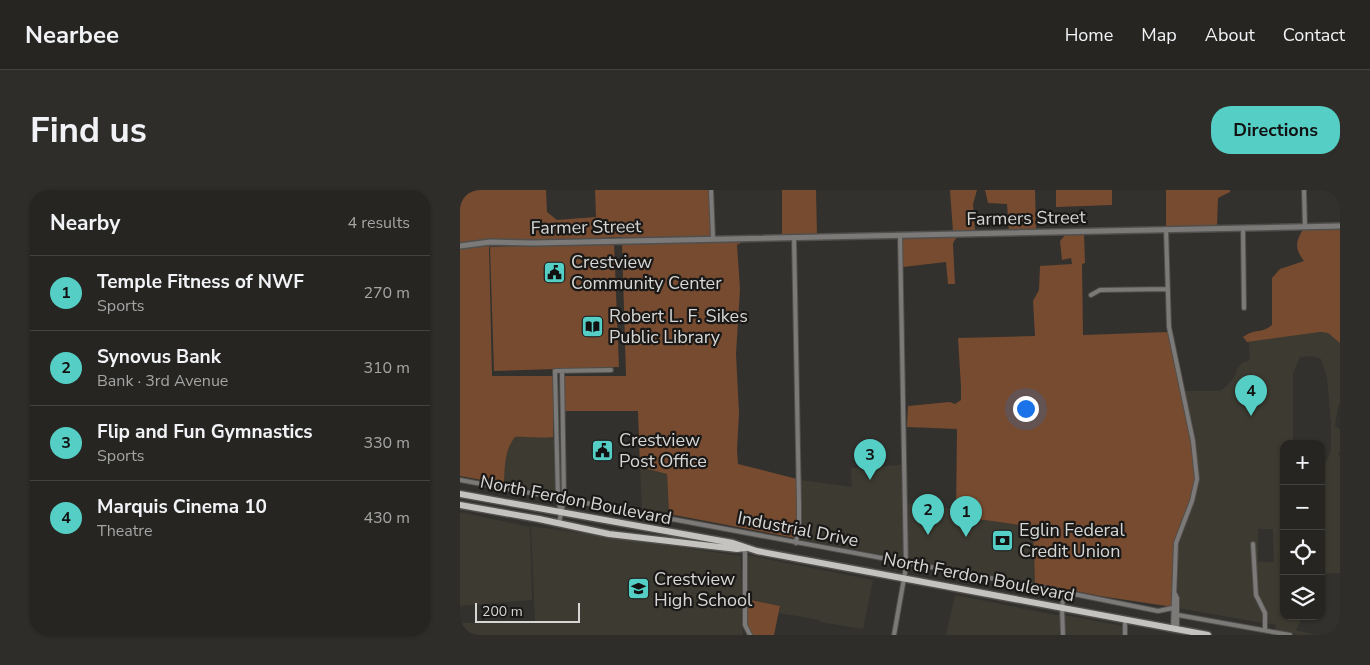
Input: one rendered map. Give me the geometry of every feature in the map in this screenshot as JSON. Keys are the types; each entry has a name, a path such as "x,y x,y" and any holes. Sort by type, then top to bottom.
{"main road":[{"name":"North Ferdon Boulevard","path":"460,494 613,523 733,543 745,548 1208,635"},
{"name":"North Ferdon Boulevard","path":"460,506 559,523 609,534 737,549 745,548"}],"street":[{"path":"711,190 713,238"},
{"path":"1304,190 1305,227"},
{"name":"Farmers Street","path":"713,238 1340,226"},
{"path":"1242,228 1244,308"},
{"path":"1166,229 1171,337 1193,441 1197,479 1192,501 1176,543 1175,594 1173,598 1175,629"},
{"path":"894,635 906,564 900,235"},
{"path":"794,237 800,503 796,543"},
{"name":"Farmer Street","path":"460,246 490,242 713,238"},
{"path":"1092,294 1100,290 1168,289"},
{"path":"561,512 558,498 555,371 611,370"},
{"path":"559,523 564,499 562,371"},
{"path":"556,420 563,420"},
{"path":"557,472 564,472"},
{"path":"460,480 558,498"},
{"name":"Industrial Drive","path":"564,499 1158,611 1173,608"},
{"path":"495,512 499,500"},
{"path":"609,534 613,523"},
{"path":"1253,544 1256,595 1265,613 1265,630"},
{"path":"745,548 746,625 750,635"},
{"path":"1063,635 1062,608 1064,592"},
{"path":"1175,594 1178,615 1175,629"},
{"path":"1178,615 1290,635"},
{"path":"1125,620 1125,635"}],"shaded area":[{"path":"460,190 546,190 547,212 557,220 596,217 595,190 709,190 711,236 621,237 460,244"},
{"path":"782,190 816,190 817,235 782,236"},
{"path":"950,190 977,190 973,204 975,231 953,232"},
{"path":"985,190 1035,190 1036,230 1009,231 1007,204 988,203"},
{"path":"1056,190 1112,190 1112,205 1056,207"},
{"path":"1166,190 1230,190 1230,192 1218,198 1217,226 1166,227"},
{"path":"1340,228 1340,343 1328,333 1320,332 1247,342 1243,337 1272,325 1272,278 1280,269 1304,261 1297,249 1303,229"},
{"path":"1066,234 1084,234 1085,263 1082,264 1083,335 1168,332 1191,441 1195,479 1190,500 1174,542 1173,607 1100,596 1035,583 1033,527 956,516 957,429 907,427 908,406 950,402 955,404 961,400 958,338 1035,336 1033,301 1039,290 1040,266 1072,264 1071,258 1062,260 1060,241"},
{"path":"959,235 953,244 955,284 948,284 946,262 903,267 902,237"},
{"path":"744,241 737,245 740,289 736,354 739,413 738,464 797,479 797,525 795,538 669,514 667,474 640,467 638,411 564,411 564,376 626,376 622,242"},
{"path":"614,243 619,367 494,371 490,247"},
{"path":"492,244 489,247 492,376 553,376 553,437 515,437 507,454 504,484 460,476 460,248"},
{"path":"1314,332 1328,333 1340,343 1340,404 1338,406 1335,426 1340,429 1340,451 1338,453 1340,457 1340,573 1325,574 1325,462 1331,451 1331,424 1327,377 1321,359 1313,356 1300,357 1293,374 1293,440 1280,440 1280,620 1301,620 1296,630 1315,635 1299,635 1275,630 1276,625 1267,623 1267,612 1258,595 1255,542 1251,543 1252,577 1255,596 1263,613 1263,623 1178,608 1178,543 1194,501 1199,479 1195,440 1184,391 1220,391 1227,386 1242,363 1250,360 1249,343 1247,342","holes":["1258,529 1273,529 1274,562 1258,562"]},
{"path":"515,437 553,437 555,443 556,494 504,484 505,459 510,444"},
{"path":"901,465 904,559 799,539 802,524 801,480 852,487 851,468"},
{"path":"640,467 667,474 669,514 642,509"},
{"path":"907,503 956,509 956,516 1033,527 1035,583 908,560"},
{"path":"460,512 530,527 532,600 460,606"},
{"name":"Crestview High School","path":"531,526 741,556 743,635 460,635 460,623 535,621"},
{"path":"746,555 873,580 863,629 779,613 780,606 746,599"},
{"path":"955,595 1060,615 1061,635 946,635"},
{"path":"746,599 780,606 774,635 753,635 750,633"},
{"path":"1064,615 1123,626 1123,635 1065,635"}],"place":[{"name":"Crestview Community Center","path":"555,272"},
{"name":"Robert L. F. Sikes Public Library","path":"593,326"},
{"name":"Marquis Cinema 10","path":"1251,416"},
{"name":"Crestview Post Office","path":"603,450"},
{"name":"Flip and Fun Gymnastics","path":"870,480"},
{"name":"Synovus Bank","path":"928,535"},
{"name":"Temple Fitness of NWF","path":"966,537"},
{"name":"Eglin Federal Credit Union","path":"1003,540"},
{"name":"Crestview High School","path":"638,589"}]}
